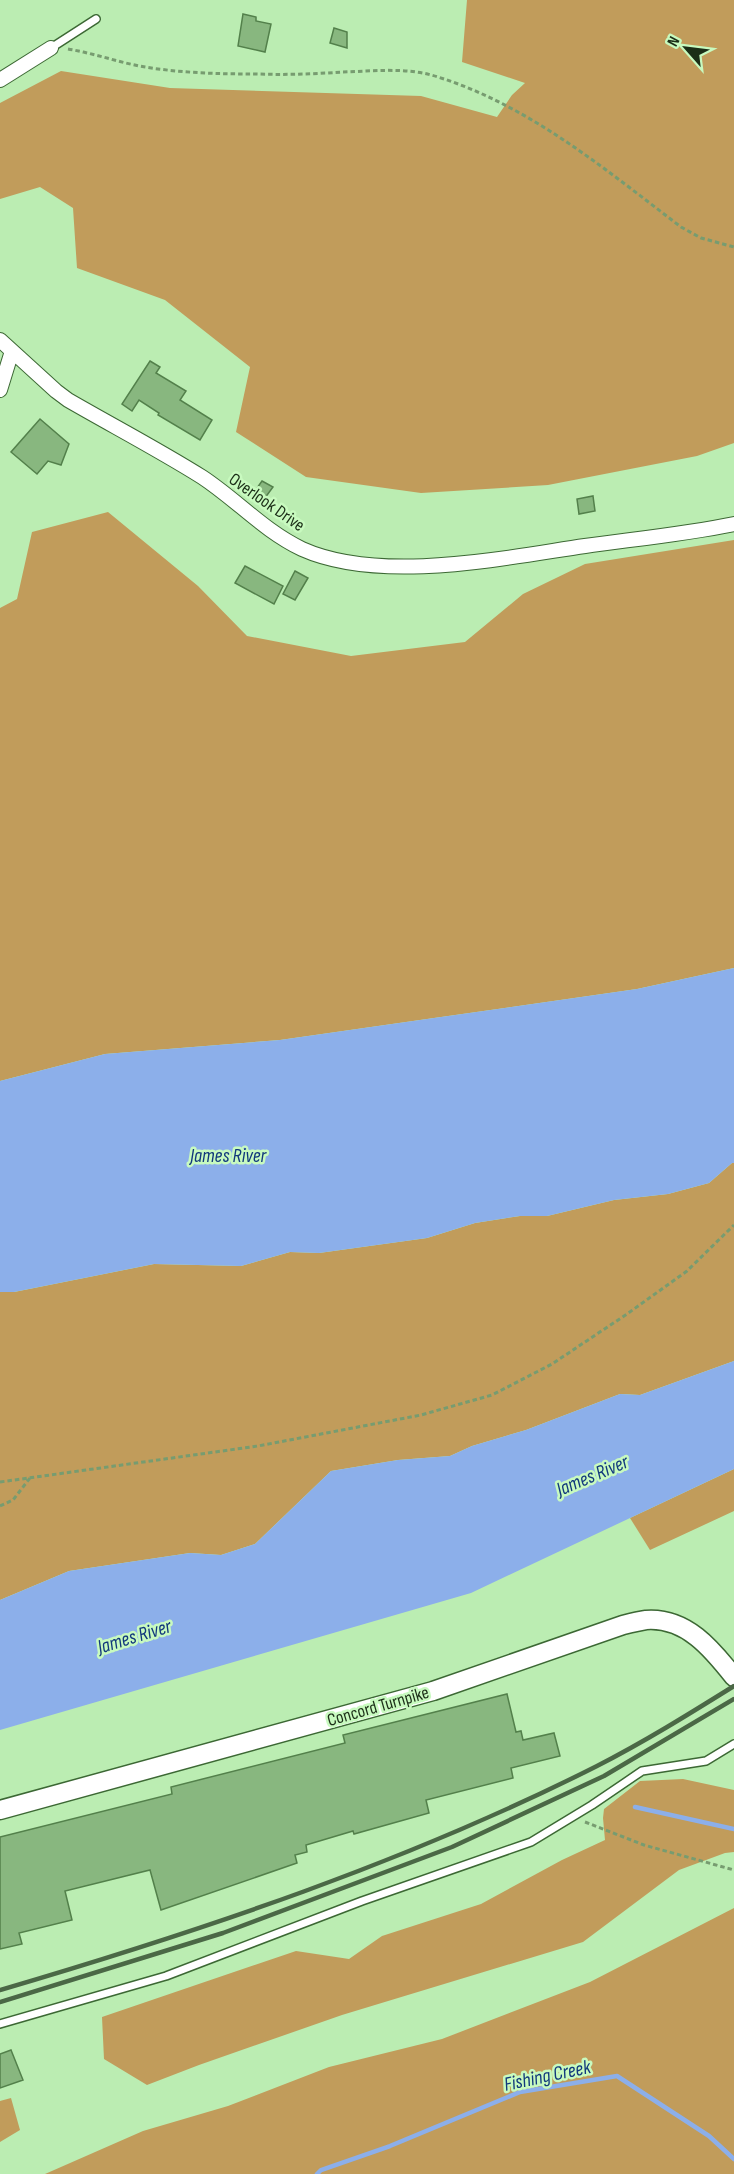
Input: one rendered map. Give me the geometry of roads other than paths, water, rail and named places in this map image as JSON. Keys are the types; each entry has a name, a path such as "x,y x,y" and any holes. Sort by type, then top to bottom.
{"street":[{"path":"0,80 51,48"},
{"name":"Overlook Drive","path":"0,340 68,400 203,478 263,526 288,542 304,550 332,558 390,567 444,565 678,535 734,524"},
{"path":"0,390 12,351"},
{"name":"Concord Turnpike","path":"0,1810 433,1691 623,1624 648,1620 669,1622 700,1638 734,1677"}],"lane":[{"path":"51,48 96,19"},
{"path":"0,2024 166,1976 362,1901 531,1842 642,1771 706,1761 734,1744"}],"water":[{"name":"James River","path":"734,968 734,1163 709,1183 668,1194 614,1200 547,1216 520,1216 475,1223 427,1238 319,1253 290,1252 241,1266 154,1264 14,1292 0,1292 0,1081 105,1054 280,1040 637,989"},
{"name":"James River","path":"734,1361 734,1469 471,1593 0,1730 0,1600 69,1571 190,1553 221,1555 255,1544 331,1471 398,1460 450,1456 472,1446 526,1430 620,1394 640,1395"}],"waterway":[{"name":"Fishing Creek","path":"635,1807 734,1829"},
{"name":"Fishing Creek","path":"317,2174 321,2170 390,2146 520,2092 617,2076 709,2136 734,2159"}],"railway":[{"path":"0,1990 153,1943 304,1892 452,1833 597,1766 649,1738 734,1686"},
{"path":"0,2002 223,1933 452,1847 604,1776 734,1699"}]}
